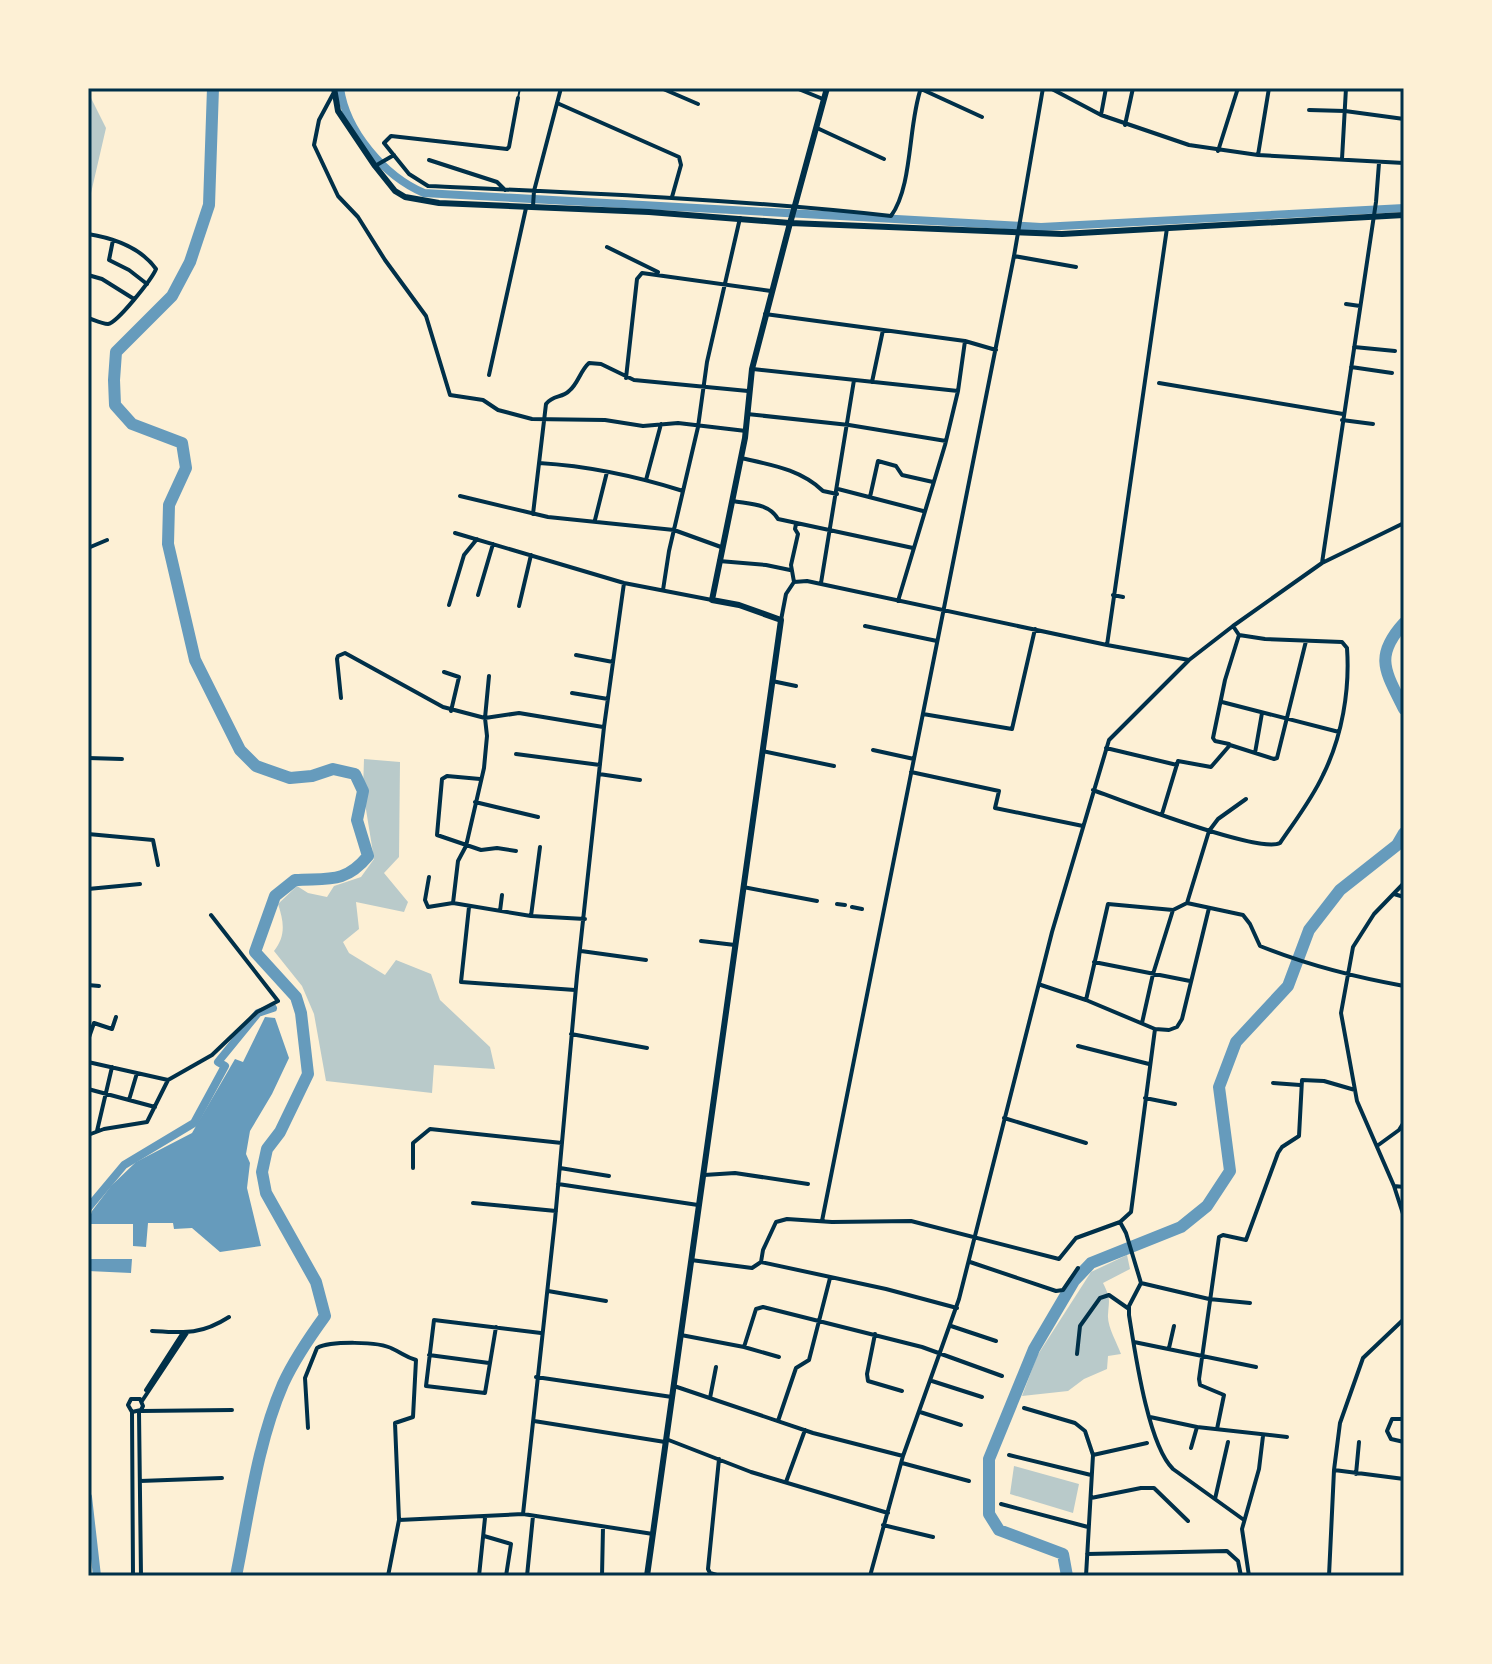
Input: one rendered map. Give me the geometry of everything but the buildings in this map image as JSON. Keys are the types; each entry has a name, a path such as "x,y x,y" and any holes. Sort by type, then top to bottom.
{"street":[{"path":"489,375 561,88"},
{"path":"661,88 698,104"},
{"path":"796,88 824,99"},
{"path":"712,600 746,431 752,369 827,88"},
{"path":"822,1221 996,350 1043,88"},
{"path":"1050,88 1125,125 1189,145 1258,155 1404,163"},
{"path":"1101,115 1106,88"},
{"path":"1125,125 1133,88"},
{"path":"1218,151 1238,88"},
{"path":"1258,155 1269,88"},
{"path":"1342,159 1346,88"},
{"path":"518,98 507,149 391,136 384,143 409,174 428,186 672,197 892,216 901,193 921,89 982,117"},
{"path":"334,90 338,111 395,191 412,199 439,203 531,205 790,222 1062,234 1374,214 1404,215"},
{"path":"334,90 319,120 314,145 338,196 358,217 426,316 450,395 483,400 511,415 545,420 605,420 643,426 661,423 746,431"},
{"path":"557,103 679,157 681,165 672,197"},
{"path":"1309,110 1404,119"},
{"path":"815,127 884,159"},
{"path":"376,166 392,156"},
{"path":"429,160 497,182 505,190"},
{"path":"1322,563 1376,202 1379,163"},
{"path":"663,590 740,218"},
{"path":"1107,645 1167,228"},
{"path":"88,234 113,240 135,251 155,266 156,273 110,324 88,318"},
{"path":"113,240 109,260 147,284"},
{"path":"607,247 663,275"},
{"path":"1014,256 1076,267"},
{"path":"626,378 637,279 642,273 771,291"},
{"path":"88,275 102,279 134,299"},
{"path":"1346,304 1360,306"},
{"path":"765,314 965,341 996,350"},
{"path":"872,382 883,330"},
{"path":"898,601 946,441 958,391 965,341"},
{"path":"1354,347 1395,351"},
{"path":"533,514 548,401 572,389 589,363 601,364 626,378 748,391"},
{"path":"1351,367 1392,373"},
{"path":"752,369 958,391"},
{"path":"821,583 854,380"},
{"path":"1159,383 1373,424"},
{"path":"746,414 849,425 946,441"},
{"path":"646,480 661,423"},
{"path":"88,458 88,491"},
{"path":"741,458 794,471 816,483 823,491 870,497 923,511"},
{"path":"870,497 878,461 896,466 902,475 933,482"},
{"path":"539,463 607,471 683,491"},
{"path":"595,520 607,471"},
{"path":"460,496 533,514 674,530 721,547"},
{"path":"731,501 766,507 778,519 913,548"},
{"path":"794,582 790,570 798,534 795,529 797,522"},
{"path":"870,1576 903,1456 957,1308 1004,1118 1106,748 1113,735 1189,660 1233,626 1322,563 1404,523"},
{"path":"455,533 624,583 739,605 781,620"},
{"path":"449,605 464,555 477,539"},
{"path":"88,548 107,540"},
{"path":"478,595 493,544"},
{"path":"519,606 531,555"},
{"path":"719,561 790,570"},
{"path":"794,582 821,583 1189,660"},
{"path":"647,1576 781,620 786,594 794,582"},
{"path":"523,1514 556,1211 575,990 604,727 624,583"},
{"path":"1113,595 1123,597"},
{"path":"865,626 937,641"},
{"path":"1093,790 1209,831 1277,846 1323,777 1339,732 1346,701 1347,648 1342,642 1239,635 1233,626"},
{"path":"923,714 1012,729 1035,629"},
{"path":"1239,635 1225,680 1213,740 1277,758 1306,641"},
{"path":"341,698 337,659 345,653 451,711 485,718 519,713 604,727"},
{"path":"576,655 613,662"},
{"path":"444,672 459,677 451,711"},
{"path":"453,903 458,861 466,846 487,736 485,718 489,676"},
{"path":"772,681 796,686"},
{"path":"572,693 608,699"},
{"path":"1222,702 1339,732"},
{"path":"1255,753 1262,712"},
{"path":"1162,814 1181,759 1211,767 1230,745"},
{"path":"1106,748 1177,765"},
{"path":"873,750 914,759"},
{"path":"762,751 834,766"},
{"path":"516,754 600,765"},
{"path":"88,758 122,759"},
{"path":"911,772 999,791 995,808 1083,826"},
{"path":"599,774 640,780"},
{"path":"480,779 447,776 442,779 437,835 481,850 497,848 516,851"},
{"path":"1187,903 1209,831 1218,819 1246,799"},
{"path":"475,802 538,817"},
{"path":"88,834 153,840 158,865"},
{"path":"531,916 540,847"},
{"path":"429,877 425,900 428,907 453,903 531,916 585,919"},
{"path":"1404,883 1374,914 1353,947 1341,1013 1357,1101 1404,1217"},
{"path":"88,889 140,884"},
{"path":"743,887 817,901"},
{"path":"1394,894 1404,897"},
{"path":"500,911 502,895"},
{"path":"1086,1000 1108,904 1173,910 1187,903 1243,915 1260,946 1346,975 1404,986"},
{"path":"837,904 845,905"},
{"path":"469,907 461,982 575,990"},
{"path":"852,907 862,909"},
{"path":"1040,985 1086,1000 1155,1029 1177,1027 1182,1019 1209,908"},
{"path":"1142,1023 1173,910"},
{"path":"88,1135 147,1122 168,1080 212,1055 257,1012 278,1001 211,915"},
{"path":"701,941 735,945"},
{"path":"580,951 646,960"},
{"path":"1094,962 1190,981"},
{"path":"88,985 99,986"},
{"path":"88,1040 94,1023 112,1029 116,1017"},
{"path":"761,1262 776,1222 787,1219 911,1221 1059,1259 1076,1238 1127,1218 1133,1202 1155,1029"},
{"path":"571,1034 647,1048"},
{"path":"1078,1046 1150,1064"},
{"path":"88,1063 168,1080"},
{"path":"97,1131 112,1067"},
{"path":"129,1100 137,1073"},
{"path":"1217,1429 1224,1395 1200,1385 1219,1237 1223,1235 1246,1240 1278,1153 1299,1136 1302,1080 1355,1090"},
{"path":"1273,1083 1300,1085"},
{"path":"88,1089 155,1107"},
{"path":"1145,1098 1175,1104"},
{"path":"1004,1118 1086,1143"},
{"path":"1377,1146 1399,1130 1404,1122"},
{"path":"413,1168 413,1143 430,1129 562,1143"},
{"path":"560,1168 609,1176"},
{"path":"703,1175 735,1173 808,1184"},
{"path":"558,1184 699,1205"},
{"path":"1394,1186 1404,1187"},
{"path":"473,1203 556,1211"},
{"path":"1120,1222 1141,1283 1129,1309 1155,1443 1165,1462 1244,1520"},
{"path":"691,1260 748,1269 761,1262 957,1308"},
{"path":"970,1262 1056,1291 1063,1290 1078,1268"},
{"path":"778,1421 796,1368 809,1360 830,1278"},
{"path":"1141,1283 1209,1299 1250,1303"},
{"path":"548,1291 606,1301"},
{"path":"1077,1354 1080,1326 1104,1295 1109,1295 1129,1309"},
{"path":"744,1347 757,1307 875,1334 1002,1376"},
{"path":"152,1331 185,1333 213,1328 229,1317"},
{"path":"1329,1576 1334,1470 1340,1423 1359,1367 1370,1351 1404,1319"},
{"path":"496,1327 485,1393 425,1385 434,1320 496,1327 541,1333"},
{"path":"951,1326 996,1341"},
{"path":"1169,1348 1174,1326"},
{"path":"141,1576 141,1400 185,1333"},
{"path":"875,1334 868,1381 902,1391"},
{"path":"681,1335 779,1357"},
{"path":"1134,1342 1256,1367"},
{"path":"308,1428 305,1378 321,1345 377,1344 416,1360 413,1417 395,1423 399,1520 388,1576"},
{"path":"429,1355 489,1363"},
{"path":"710,1398 716,1367"},
{"path":"536,1377 672,1397"},
{"path":"932,1381 982,1397"},
{"path":"674,1386 805,1430 903,1456"},
{"path":"133,1576 132,1412 128,1408 133,1398 141,1400"},
{"path":"1024,1408 1081,1426 1085,1431 1093,1455 1086,1576"},
{"path":"132,1412 232,1410"},
{"path":"920,1412 961,1425"},
{"path":"1150,1417 1197,1427 1287,1437"},
{"path":"1404,1419 1392,1419 1387,1431 1391,1439 1404,1442"},
{"path":"534,1421 666,1441 888,1513"},
{"path":"1191,1448 1197,1427"},
{"path":"786,1482 805,1430"},
{"path":"1249,1576 1242,1539 1244,1520 1259,1469 1263,1436"},
{"path":"131,1440 139,1439"},
{"path":"1215,1499 1228,1442"},
{"path":"1356,1474 1359,1442"},
{"path":"1093,1455 1147,1443"},
{"path":"1009,1455 1091,1475"},
{"path":"719,1459 708,1569 710,1573 720,1576"},
{"path":"901,1463 969,1481"},
{"path":"1334,1470 1404,1479"},
{"path":"140,1481 222,1478"},
{"path":"131,1489 140,1488"},
{"path":"1091,1498 1154,1488 1188,1521"},
{"path":"1001,1504 1088,1527"},
{"path":"399,1520 523,1514 653,1534"},
{"path":"527,1576 533,1516"},
{"path":"479,1576 485,1518"},
{"path":"883,1525 933,1537"},
{"path":"602,1576 603,1527"},
{"path":"132,1533 140,1532"},
{"path":"484,1536 511,1544 506,1576"},
{"path":"1087,1554 1227,1551 1238,1561 1241,1576"}],"lane":[{"path":"518,98 520,88"}],"shaded area":[{"path":"88,92 106,128 88,206"},
{"path":"364,759 400,762 399,857 384,873 408,902 404,912 356,902 359,929 343,942 349,953 385,975 396,960 431,974 440,1000 490,1047 495,1069 434,1065 432,1093 326,1081 314,1014 302,986 274,951 283,929 278,904 297,886 308,893 327,897 334,886 361,877 374,859 363,791"},
{"path":"1127,1255 1130,1269 1103,1283 1109,1299 1109,1324 1121,1354 1108,1356 1107,1369 1084,1379 1068,1391 1022,1396 1037,1356 1091,1272"},
{"path":"1014,1466 1079,1484 1073,1513 1010,1494"}],"water":[{"path":"265,1017 275,1018 289,1058 250,1131 246,1154 250,1163 247,1188 261,1246 220,1252 192,1228 174,1229 173,1223 148,1223 146,1247 133,1246 133,1224 88,1224 92,1211 111,1186 136,1162 192,1133 235,1059 243,1062"},
{"path":"88,1259 132,1259 131,1273 88,1271"}],"waterway":[{"path":"213,88 209,205 190,262 172,296 116,352 115,405 132,424 182,443 186,468 169,505 168,544 195,660 240,750 256,766 290,778 312,776 333,769 355,774 363,791 357,820 368,856 343,875 295,880 275,896 255,952 296,997 301,1013 308,1074 280,1132 267,1149 262,1172 266,1193 316,1282 325,1316 292,1366 274,1407 255,1479 236,1576"},
{"path":"340,88 350,120 369,150 395,175 424,193 1041,227 1404,208"},
{"path":"1404,623 1394,635 1386,655 1388,674 1404,709"},
{"path":"1067,1576 1063,1554 999,1530 989,1514 989,1459 1034,1349 1074,1281 1091,1263 1181,1227 1207,1206 1230,1171 1219,1087 1236,1042 1288,986 1309,930 1340,890 1397,845 1404,833"},
{"path":"88,1208 124,1165 194,1123 225,1066 218,1062 258,1013 273,1008"},
{"path":"88,1497 97,1576"}]}
